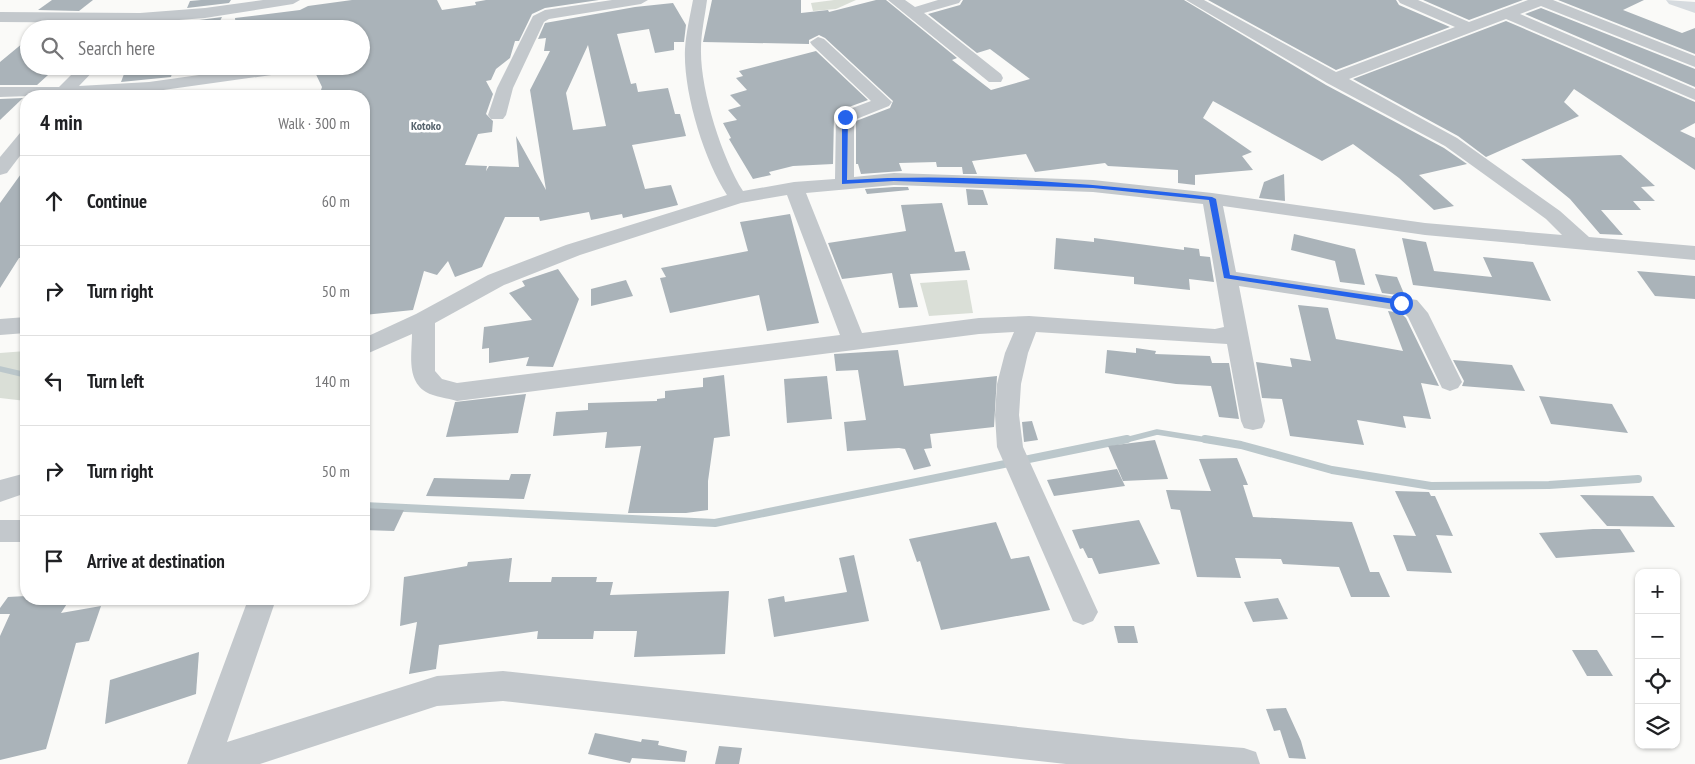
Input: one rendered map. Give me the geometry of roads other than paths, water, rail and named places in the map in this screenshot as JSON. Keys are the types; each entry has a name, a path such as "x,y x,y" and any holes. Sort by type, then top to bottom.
{"highway":[{"path":"1675,0 1695,8"},
{"path":"1689,0 1695,2"}],"street":[{"path":"160,20 293,0"},
{"path":"497,115 515,64 538,19 545,15 641,0"},
{"path":"700,0 693,50 698,100 726,180 738,198"},
{"path":"895,0 913,12 995,78"},
{"path":"913,12 954,0"},
{"path":"1193,0 1333,79 1389,107 1451,142 1553,216 1583,243"},
{"path":"1405,0 1470,28"},
{"path":"1333,79 1542,0 1695,62"},
{"path":"1505,13 1695,95"},
{"path":"0,17 58,20"},
{"path":"818,42 883,102 845,117 844,182"},
{"path":"65,90 81,75"},
{"path":"112,90 150,87 236,75"},
{"path":"0,92 20,93"},
{"path":"0,169 20,144"},
{"path":"0,169 20,167"},
{"path":"370,344 424,319 496,280 573,250 738,198 794,188 844,182 894,179 1093,186 1212,199 1425,229 1695,253"},
{"path":"794,188 854,342"},
{"path":"1212,199 1252,421"},
{"path":"1226,276 1409,305 1417,314 1450,382"},
{"path":"424,319 423,373 434,386 458,392 854,342 942,329 1029,324 1215,337 1229,336 1236,330"},
{"path":"1029,324 1017,347 1012,366 1006,422 1015,459 1083,612"},
{"path":"0,327 20,326"},
{"path":"0,492 20,485"},
{"path":"0,531 20,531"},
{"path":"203,764 260,605"},
{"path":"210,764 437,691 503,686 1130,755 1244,764"}],"waterway":[{"path":"0,369 20,374"},
{"path":"1122,441 1157,432 1213,441"},
{"path":"370,506 715,523 1127,439"},
{"path":"1205,439 1241,445 1332,470 1431,486 1549,485 1638,479"}],"district":[{"name":"Kotoko","path":"426,125"}]}
